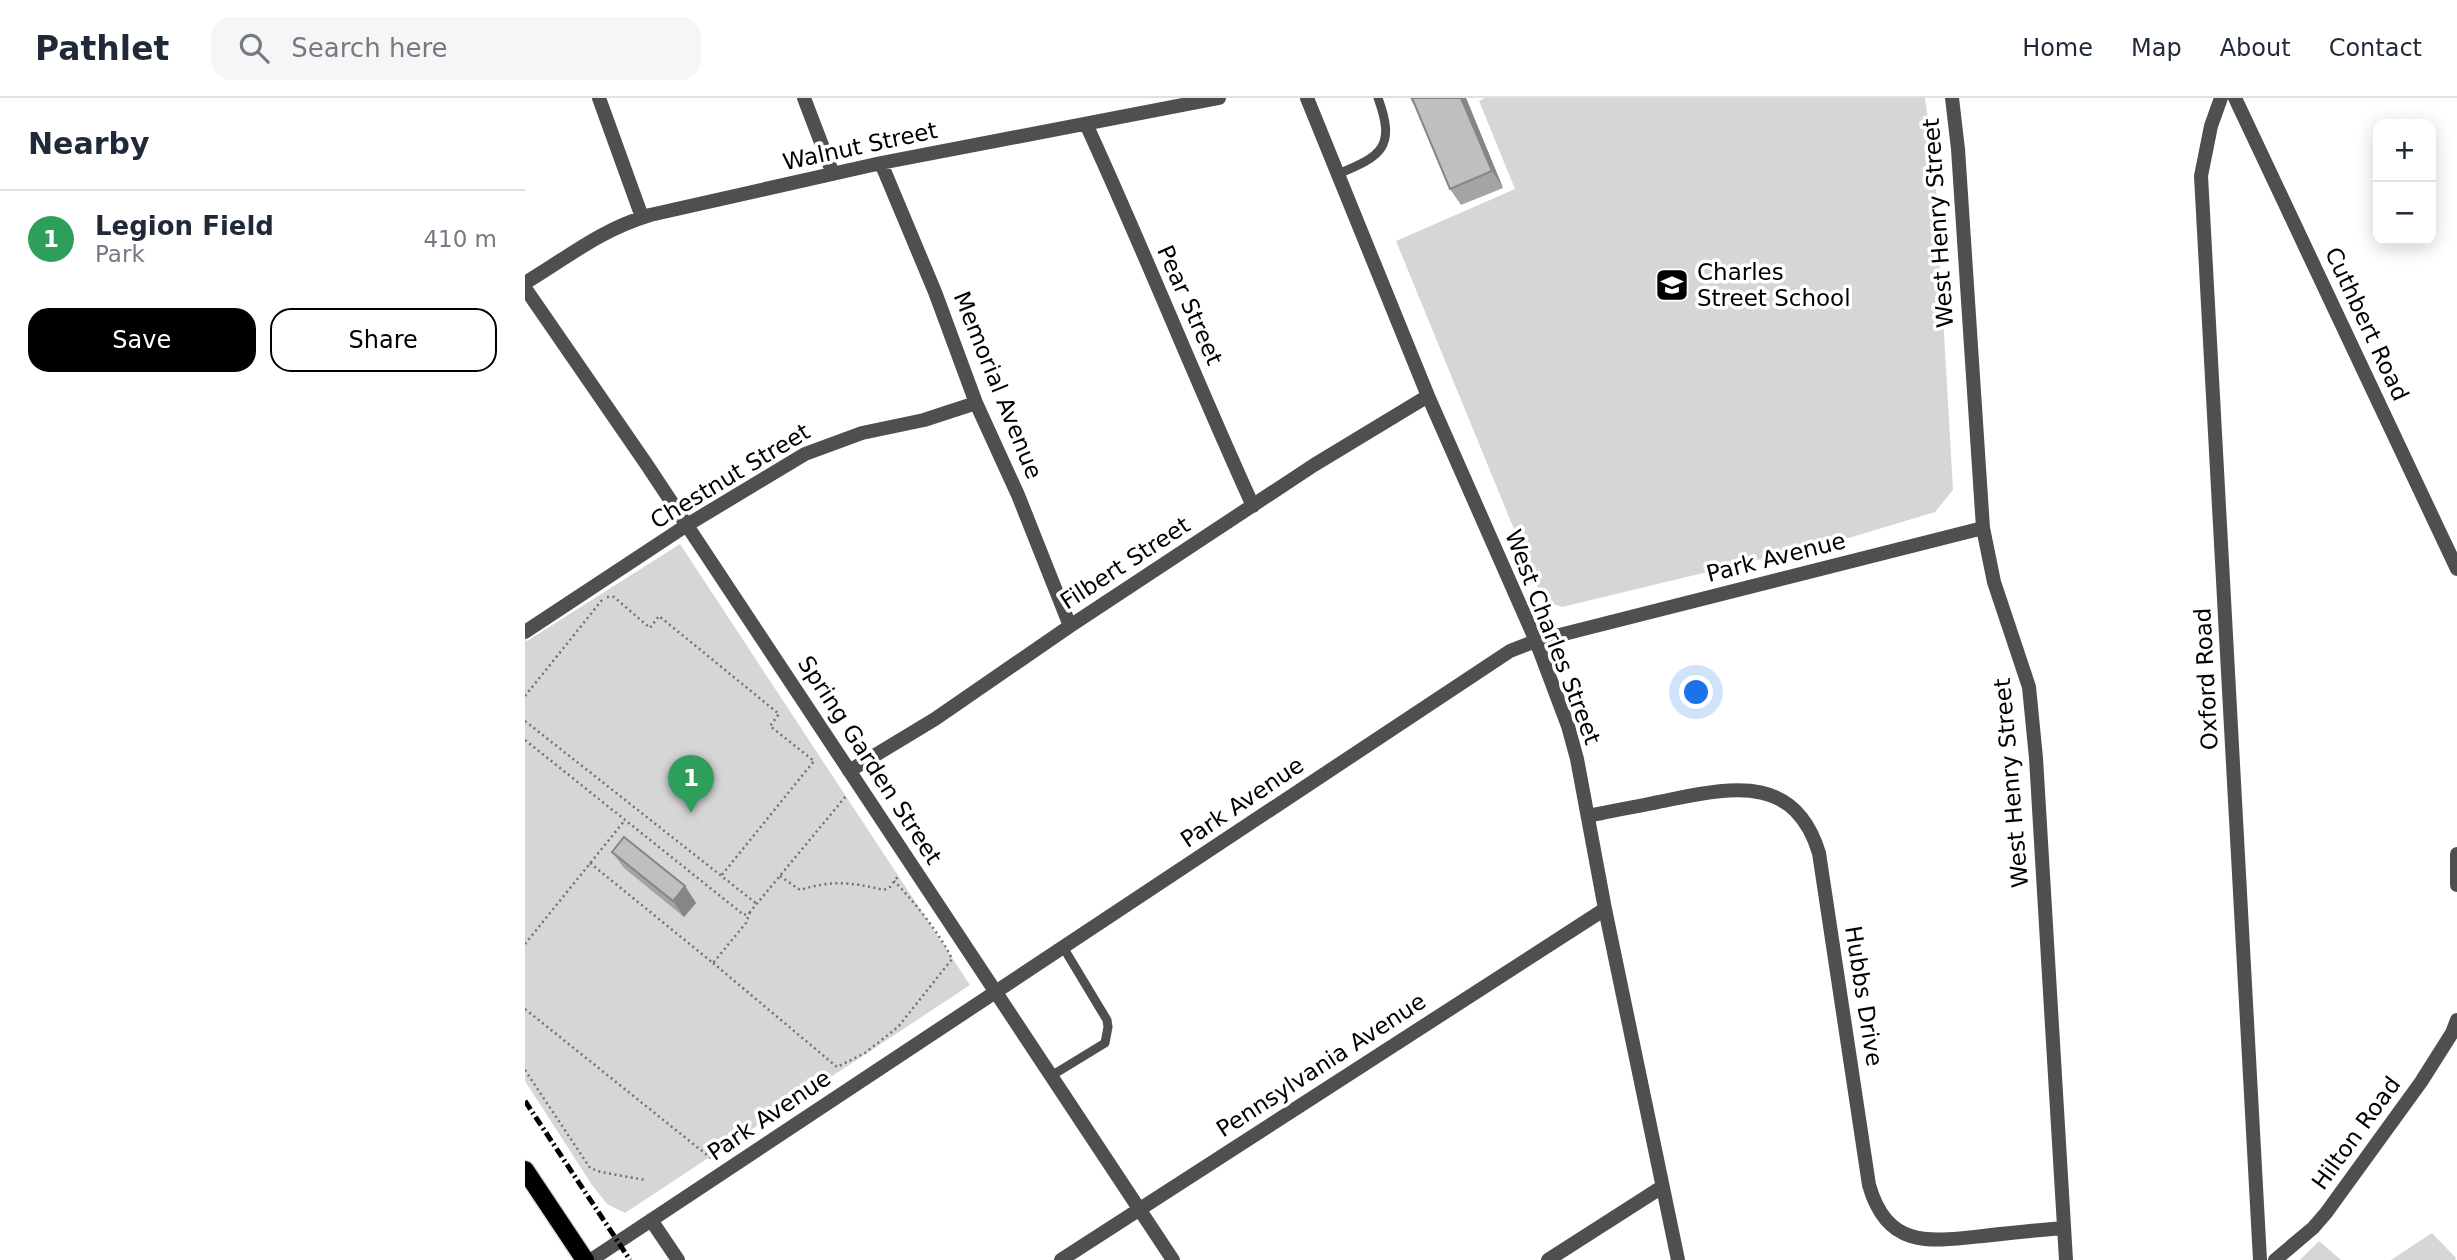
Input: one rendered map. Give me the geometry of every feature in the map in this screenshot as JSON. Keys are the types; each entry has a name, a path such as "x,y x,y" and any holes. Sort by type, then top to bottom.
{"main road":[{"path":"525,1170 585,1260"}],"street":[{"path":"599,98 642,217"},
{"path":"804,98 832,174"},
{"path":"1133,98 1138,114"},
{"name":"Walnut Street","path":"525,285 597,236 642,217 881,163 1219,98"},
{"name":"West Charles Street","path":"1307,98 1428,396 1536,642 1569,726 1678,1260"},
{"name":"West Henry Street","path":"1952,98 1958,149 1983,528 1994,582 2029,687 2066,1260"},
{"name":"Oxford Road","path":"2221,98 2211,126 2201,176 2260,1260"},
{"name":"Cuthbert Road","path":"2235,98 2457,569"},
{"name":"Pear Street","path":"1086,124 1253,506"},
{"name":"Memorial Avenue","path":"881,163 935,292 976,403 1018,495 1070,626"},
{"name":"Spring Garden Street","path":"525,285 1173,1260"},
{"name":"Filbert Street","path":"853,777 1070,626 1314,466 1428,396"},
{"name":"Chestnut Street","path":"525,632 793,459 862,433 924,420 976,403"},
{"name":"Park Avenue","path":"591,1260 1510,651 1536,642 1983,528"},
{"name":"Hubbs Drive","path":"1588,816 1713,791 1737,789 1771,796 1802,815 1813,831 1819,853 1869,1185 1882,1216 1905,1235 1933,1241 2064,1227"},
{"path":"2457,854 2457,885"},
{"name":"Pennsylvania Avenue","path":"1061,1260 1605,909"},
{"name":"Hilton Road","path":"2275,1260 2313,1228 2326,1213 2432,1066 2457,1020"},
{"path":"1548,1260 1662,1187"},
{"path":"651,1220 678,1260"}],"lane":[{"path":"1338,174 1366,163 1382,148 1386,129 1378,98"},
{"path":"1052,1076 1105,1043 1108,1027 1107,1020 1063,947"}],"path":[{"path":"525,696 605,597 614,597 650,628 660,616 779,714 771,726 814,761 721,876"},
{"path":"525,721 757,904"},
{"path":"525,740 744,915 750,912"},
{"path":"713,963 746,923 750,912 853,777"},
{"path":"525,944 625,820"},
{"path":"780,876 800,890 839,882 884,890 890,887 909,862"},
{"path":"590,863 837,1067 865,1053 898,1027 952,960 946,947 894,881"},
{"path":"525,1009 712,1159"},
{"path":"525,1070 590,1168 645,1180"}],"shaded area":[{"name":"Charles Street School","path":"1485,98 1925,98 1934,159 1953,490 1935,512 1852,537 1562,607 1543,600 1396,241 1515,189 1479,101"},
{"path":"680,544 970,985 625,1213 607,1204 592,1185 525,1081 525,639 527,641"},
{"path":"2432,1233 2455,1260 2391,1260"},
{"path":"2319,1241 2341,1260 2300,1260"}],"building":[{"path":"1412,98 1461,98 1492,171 1450,189"},
{"path":"624,837 685,886 673,901 612,852"}],"railway":[{"path":"525,1101 630,1260"}],"place":[{"name":"Charles Street School","path":"1672,285"},
{"name":"Legion Field","path":"691,813"}]}
